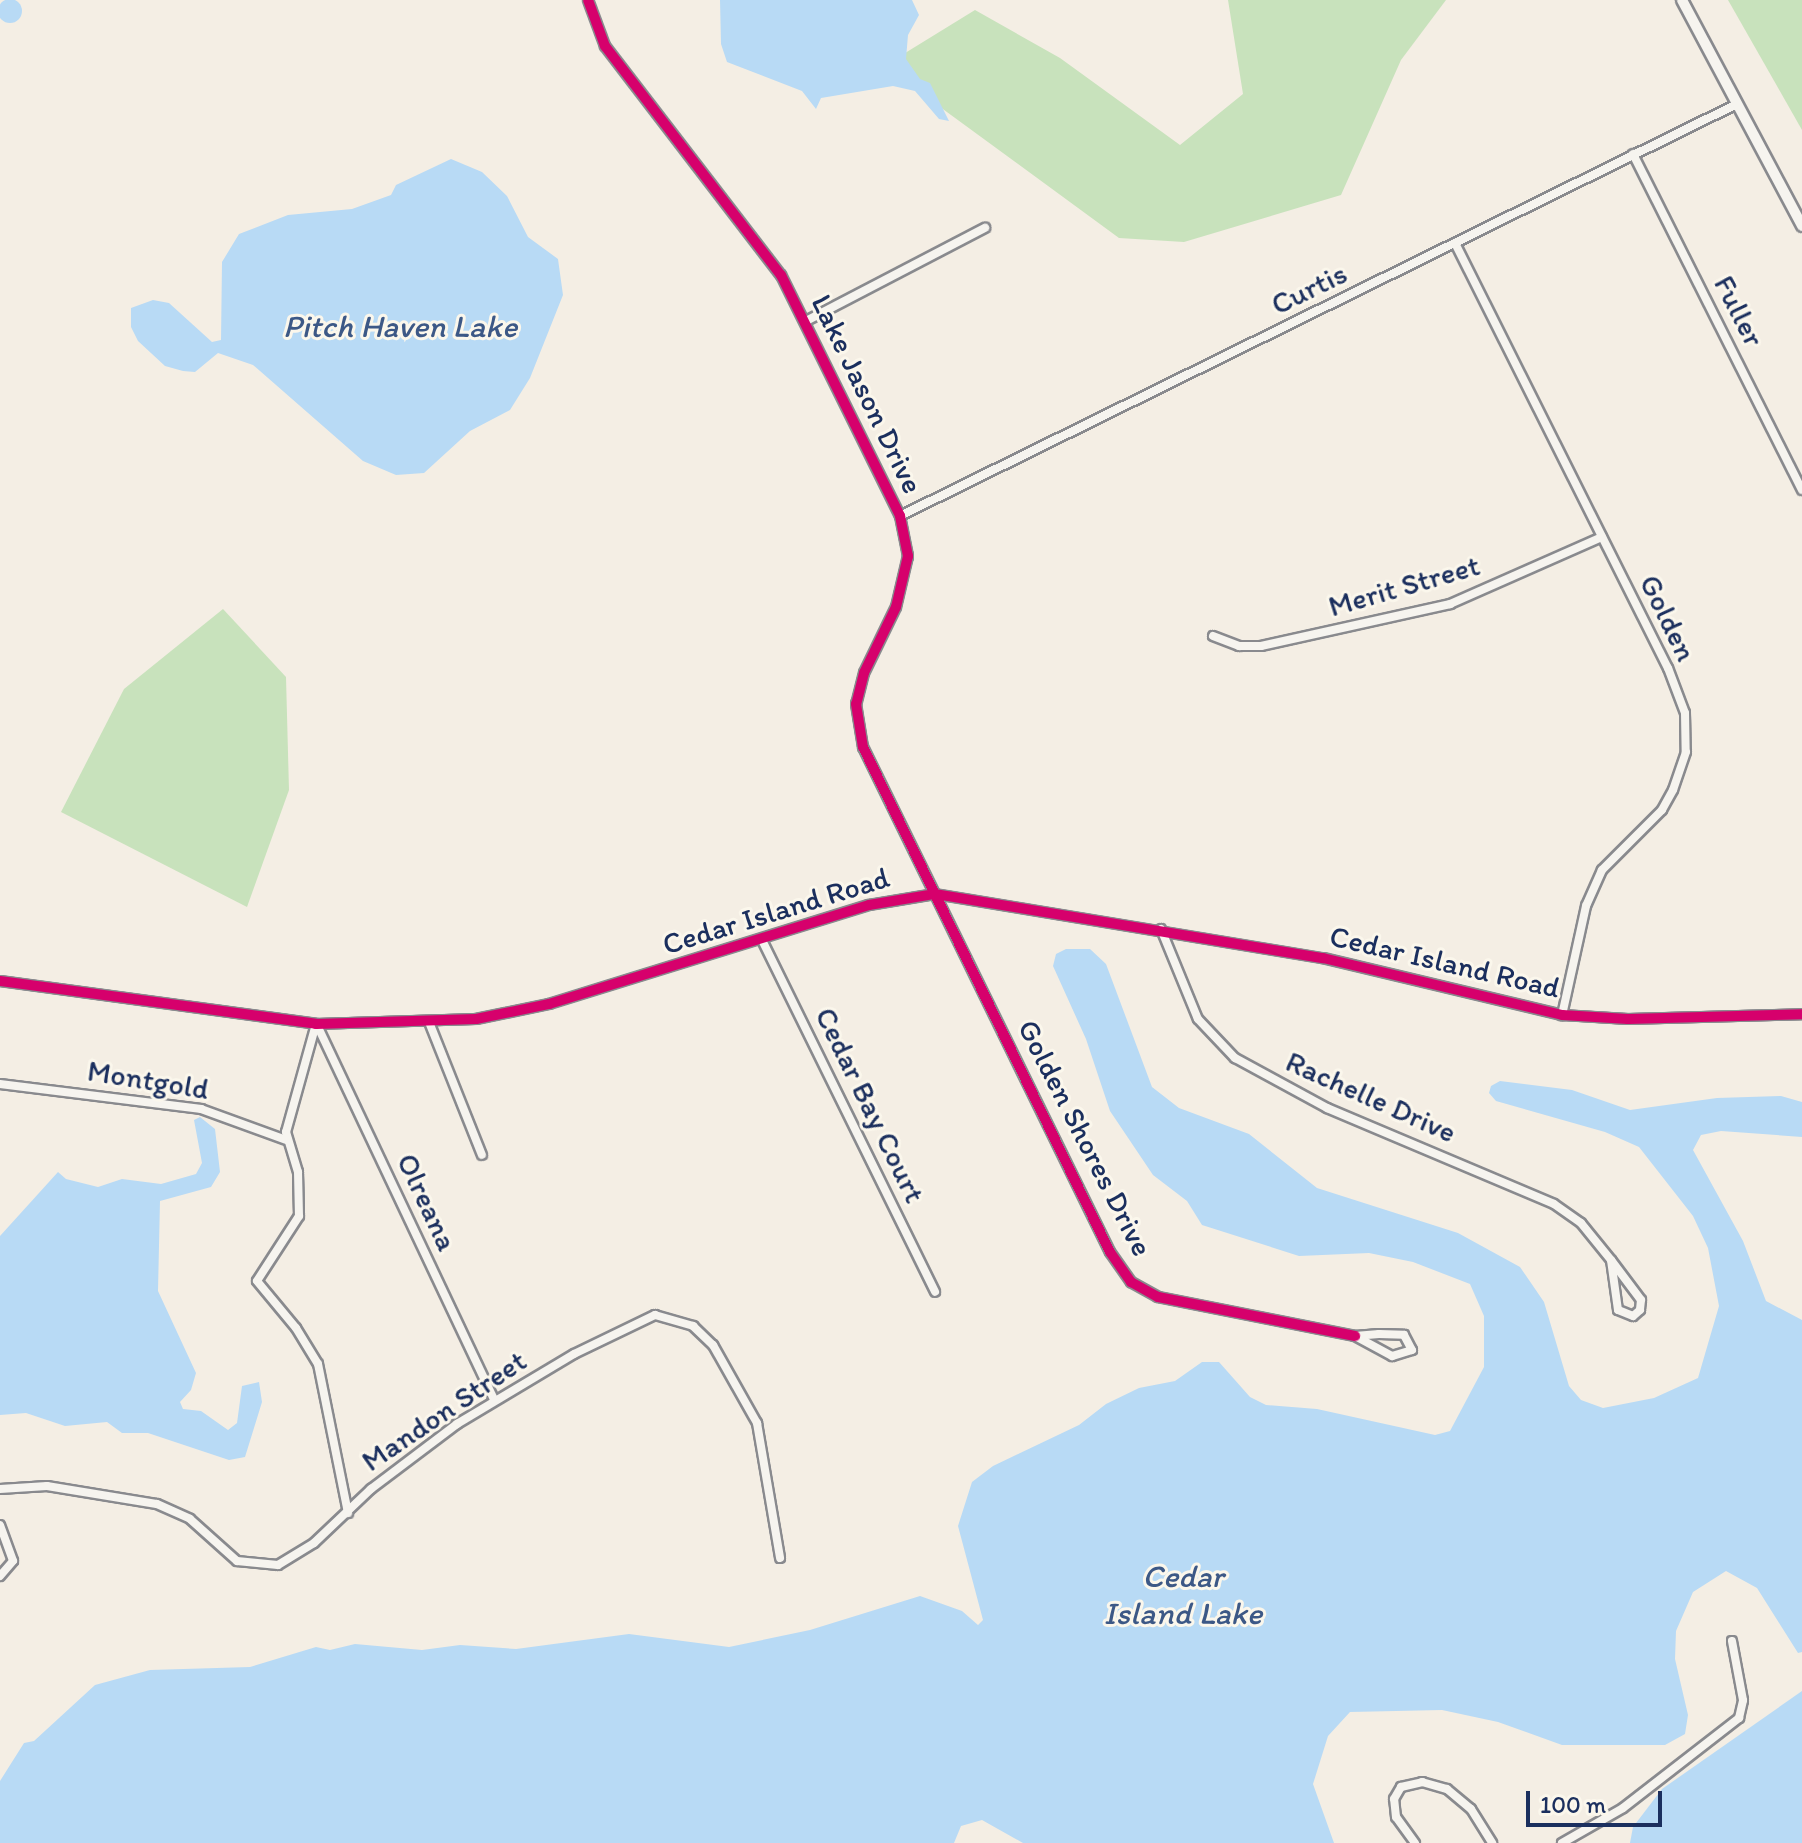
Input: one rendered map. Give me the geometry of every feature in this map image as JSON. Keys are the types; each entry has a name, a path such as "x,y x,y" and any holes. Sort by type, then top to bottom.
{"street":[{"name":"Lake Jason Drive","path":"588,0 605,46 781,275 900,516 908,556 896,607 864,673 857,725 871,767 935,894"},
{"path":"1682,0 1802,226"},
{"name":"Curtis","path":"900,516 1737,104"},
{"name":"Fuller","path":"1633,154 1802,490"},
{"path":"806,321 985,228"},
{"name":"Golden","path":"1455,243 1668,668 1685,713 1686,752 1662,810 1602,870 1586,906 1562,1015"},
{"name":"Merit Street","path":"1213,636 1239,646 1261,646 1450,604 1602,537"},
{"name":"Cedar Island Road","path":"0,981 316,1024 429,1022 523,1011 890,899 935,894 1323,958 1562,1015 1628,1019 1802,1014"},
{"name":"Golden Shores Drive","path":"935,894 1110,1252 1127,1278 1145,1292 1171,1301 1355,1336 1399,1334 1410,1340 1412,1350 1395,1357 1355,1336"},
{"name":"Rachelle Drive","path":"1161,929 1198,1019 1235,1058 1327,1108 1554,1204 1588,1229 1641,1300 1640,1310 1633,1316 1618,1310 1611,1260"},
{"name":"Cedar Bay Court","path":"762,940 935,1292"},
{"path":"429,1022 482,1155"},
{"path":"316,1024 286,1140 298,1172 299,1216 257,1281 296,1328 318,1364 348,1513"},
{"name":"Olreana","path":"316,1024 494,1400"},
{"name":"Montgold","path":"0,1084 201,1109 286,1140"},
{"name":"Mandon Street","path":"0,1489 47,1486 157,1504 190,1519 237,1561 258,1567 278,1565 294,1557 348,1513 381,1481 494,1400 655,1315 693,1326 713,1345 757,1423 780,1558"},
{"path":"0,1525 13,1561 0,1576"},
{"path":"1562,1843 1623,1808 1739,1718 1743,1700 1732,1641"},
{"path":"1415,1843 1396,1817 1394,1799 1401,1787 1422,1782 1447,1789 1471,1809 1492,1843"}],"green space":[{"path":"1228,0 1446,0 1401,60 1341,195 1184,242 1119,238 884,66 975,10 1060,58 1180,145 1243,94"},
{"path":"1728,0 1802,0 1802,130"},
{"path":"223,609 286,677 289,790 247,907 61,812 124,689"}],"water":[{"path":"10,-1 21,6 22,11 15,22 10,23 -1,16 -2,11 5,0"},
{"path":"720,0 912,0 919,15 908,35 906,59 920,79 930,83 949,121 939,119 915,91 893,86 821,98 816,109 802,91 727,62 721,44"},
{"name":"Pitch Haven Lake","path":"451,159 482,172 507,196 528,237 558,259 563,295 530,378 510,410 470,431 424,473 396,475 363,461 253,365 218,353 195,372 183,371 165,366 138,341 131,327 131,308 153,300 169,303 212,342 221,340 222,262 239,234 288,215 352,209 391,195 396,185"},
{"name":"Cedar Island Lake","path":"1066,949 1090,949 1106,964 1152,1087 1179,1108 1249,1134 1317,1188 1458,1233 1520,1267 1544,1302 1569,1386 1581,1400 1603,1408 1654,1398 1698,1378 1719,1306 1708,1248 1693,1216 1639,1147 1605,1132 1496,1101 1489,1093 1491,1086 1500,1081 1572,1090 1630,1110 1717,1098 1781,1096 1802,1102 1802,1137 1721,1131 1701,1135 1693,1150 1743,1241 1766,1301 1802,1320 1802,1652 1798,1653 1757,1588 1726,1571 1693,1592 1676,1631 1675,1659 1688,1715 1685,1734 1665,1745 1562,1745 1498,1722 1442,1710 1350,1712 1328,1736 1313,1784 1334,1843 1023,1843 982,1820 961,1826 954,1843 0,1843 0,1781 24,1743 34,1741 95,1685 150,1670 250,1667 316,1647 330,1650 355,1644 422,1650 460,1645 516,1649 629,1634 729,1647 810,1630 920,1596 962,1611 978,1625 983,1620 958,1526 972,1482 993,1466 1079,1425 1106,1404 1139,1388 1175,1381 1202,1362 1219,1362 1250,1397 1266,1405 1317,1409 1435,1435 1450,1431 1484,1367 1484,1316 1470,1284 1413,1262 1369,1253 1299,1256 1202,1225 1187,1201 1153,1175 1110,1111 1086,1039 1053,966 1056,954"},
{"path":"200,1117 215,1129 220,1172 211,1187 160,1201 158,1291 196,1373 191,1390 180,1402 183,1409 201,1411 228,1430 237,1423 242,1386 259,1382 262,1402 245,1457 229,1460 148,1433 122,1433 107,1422 65,1426 26,1413 0,1415 0,1236 58,1172 66,1179 98,1187 122,1179 161,1184 196,1174 202,1163 194,1120"},
{"path":"1802,1691 1802,1843 1630,1843 1633,1827 1662,1789"}],"cycle path":[{"path":"588,0 605,46 781,275 900,516 908,556 896,607 864,673 856,704 863,747 1110,1252 1131,1282 1158,1297 1355,1336"},
{"path":"0,981 316,1024 476,1019 549,1004 869,905 935,894 1323,958 1562,1015 1628,1019 1802,1014"}]}
